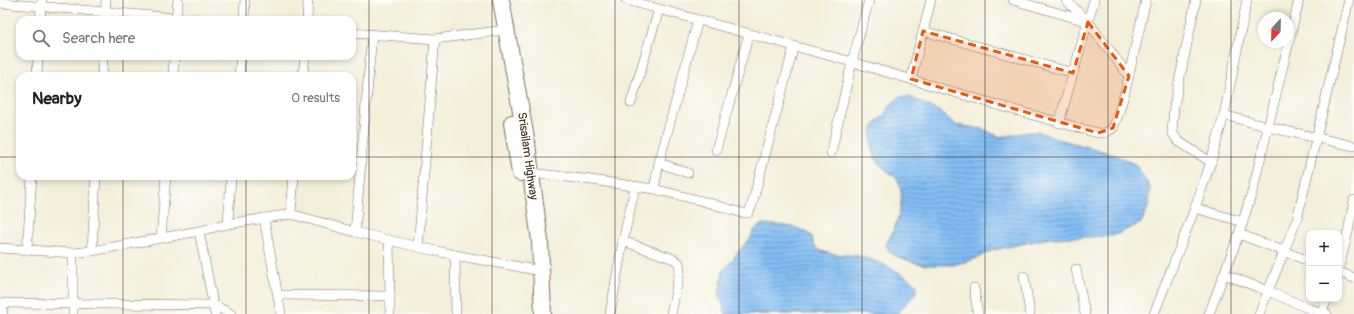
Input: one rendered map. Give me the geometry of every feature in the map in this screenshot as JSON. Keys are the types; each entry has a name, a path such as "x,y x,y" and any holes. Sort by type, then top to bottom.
{"highway":[{"name":"Srisailam Highway","path":"491,0 501,31 527,144 540,241 532,314"},
{"name":"Srisailam Highway","path":"501,0 501,31 515,142 543,314"}],"street":[{"path":"0,3 41,3 105,16 106,0"},
{"path":"176,16 178,0"},
{"path":"244,16 245,0"},
{"path":"308,0 308,16"},
{"path":"626,0 852,62 1059,123 1098,133 1105,133 1113,128 1118,115 1129,76 1146,0"},
{"path":"831,152 868,0"},
{"path":"911,80 931,0"},
{"path":"1013,0 1088,22"},
{"path":"1066,0 1088,22 1129,76"},
{"path":"1059,123 1094,0"},
{"path":"1196,0 1174,106 1172,132 1178,141 1211,162"},
{"path":"1154,314 1211,162 1224,115 1248,0"},
{"path":"1209,314 1239,234 1253,189 1299,0"},
{"path":"1259,314 1297,219 1349,0"},
{"path":"40,16 41,3"},
{"path":"631,103 659,9"},
{"path":"654,189 659,163 698,20"},
{"path":"356,33 434,39 501,31"},
{"path":"923,31 1073,73"},
{"path":"355,232 372,34"},
{"path":"716,150 749,34"},
{"path":"418,247 434,39"},
{"path":"531,173 654,189 706,202 742,214 748,213 751,208 794,46"},
{"path":"37,72 38,60"},
{"path":"102,72 103,60"},
{"path":"172,72 174,60"},
{"path":"239,72 241,60"},
{"path":"303,72 305,60"},
{"path":"1224,115 1268,127 1354,146"},
{"path":"659,163 688,173"},
{"path":"28,250 32,180"},
{"path":"92,251 96,180"},
{"path":"161,238 166,180"},
{"path":"228,224 231,180"},
{"path":"291,214 294,180"},
{"path":"610,314 623,241 635,187"},
{"path":"1339,266 1354,200"},
{"path":"1195,208 1243,222"},
{"path":"0,248 73,252 92,251 199,231 228,224 291,214 355,232 418,247 536,270"},
{"path":"264,218 281,314"},
{"path":"199,231 215,310"},
{"path":"1239,234 1306,260"},
{"path":"389,240 390,314"},
{"path":"623,241 674,259 679,264 680,270 671,314"},
{"path":"73,252 73,314"},
{"path":"455,255 456,314"},
{"path":"1076,269 1085,314"},
{"path":"1342,273 1354,278"},
{"path":"1224,274 1268,291 1309,312 1325,313 1327,302"},
{"path":"1024,276 1030,314"},
{"path":"974,288 978,314"},
{"path":"278,295 390,296"},
{"path":"3,314 1,303 136,304 215,310 231,314"},
{"path":"135,314 136,304"}],"highlighted area":[{"path":"1088,22 1129,76 1113,128 1098,133 911,79 923,31 1073,73"}],"water":[{"path":"900,97 910,97 919,101 942,113 956,125 983,129 1000,137 1029,132 1039,132 1058,139 1110,153 1136,165 1150,187 1149,205 1141,223 1113,236 1050,238 993,250 975,259 953,265 926,265 897,257 889,251 886,245 896,224 900,209 900,186 897,178 883,168 878,162 871,143 871,134 875,125 893,103"},
{"path":"762,224 788,226 807,232 812,236 815,246 822,251 832,254 866,258 897,271 917,285 916,293 897,314 726,314 719,294 723,271 750,239 754,230"}]}
